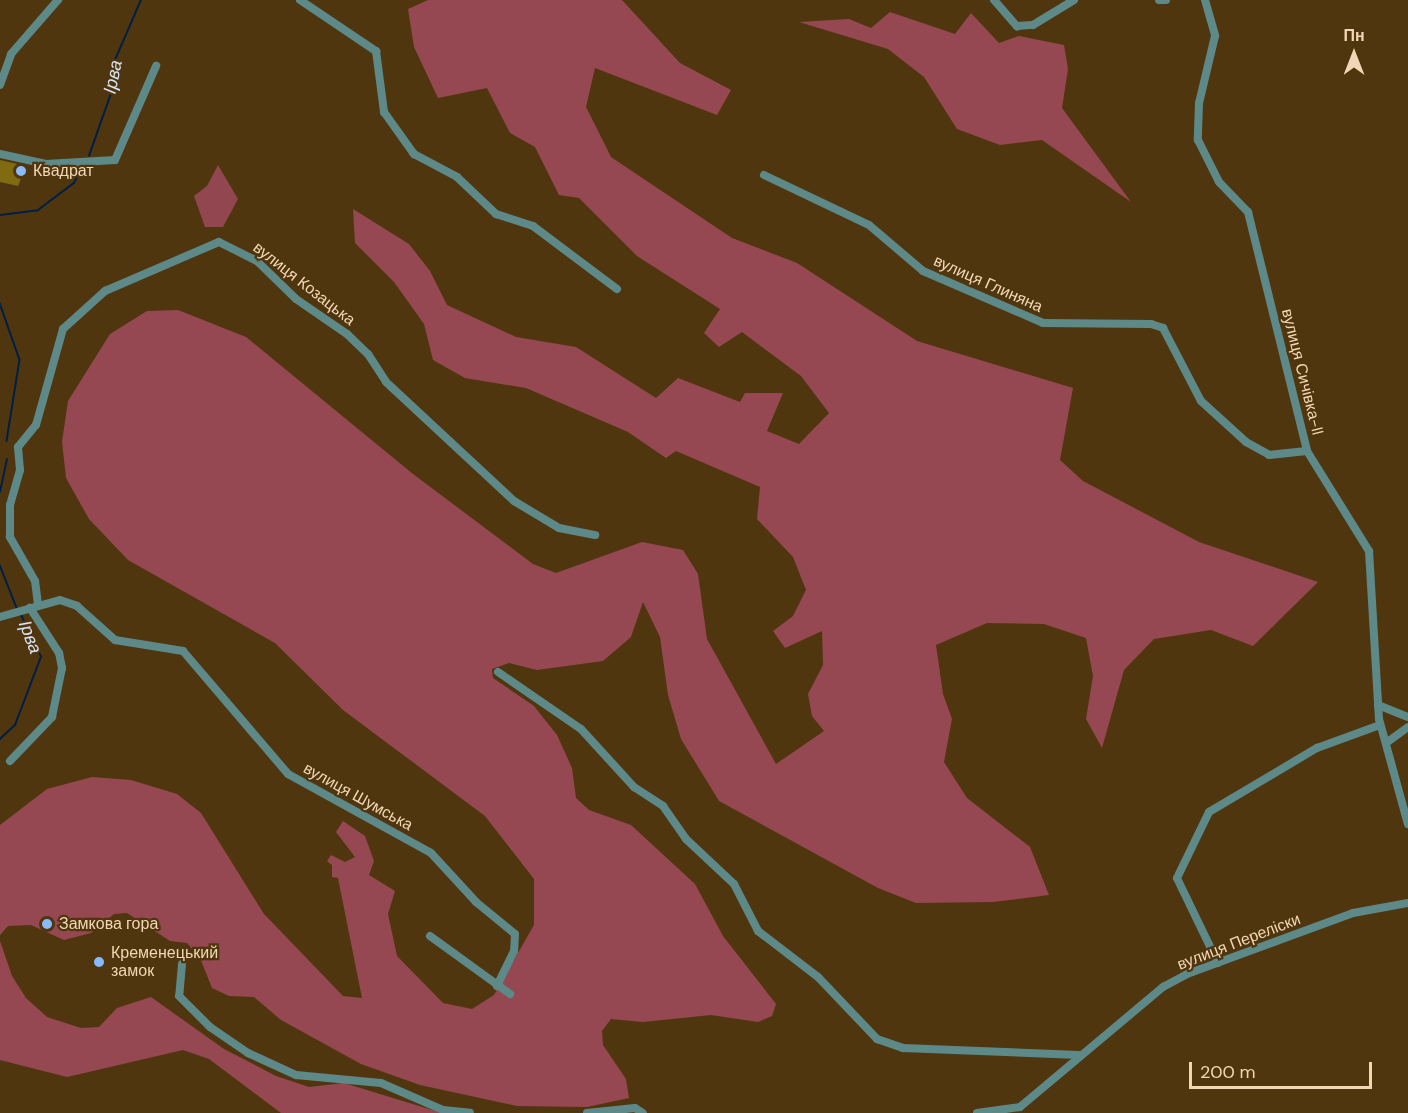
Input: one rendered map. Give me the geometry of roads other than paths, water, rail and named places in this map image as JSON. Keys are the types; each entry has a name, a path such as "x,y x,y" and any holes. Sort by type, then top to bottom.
{"street":[{"path":"0,85 11,54 58,0"},
{"path":"300,0 376,51 384,112 414,154 457,177 496,214 533,226 617,289"},
{"path":"994,0 1017,26 1033,25 1074,0"},
{"path":"1159,0 1166,0"},
{"name":"вулиця Сичівка-II","path":"1205,0 1215,36 1199,103 1198,140 1220,182 1248,212 1307,451 1369,550 1380,725 1408,824"},
{"path":"0,154 46,164 115,160 156,66"},
{"name":"вулиця Глиняна","path":"764,175 869,225 923,271 1043,323 1151,324 1162,328 1202,401 1246,442 1269,455 1307,451"},
{"name":"вулиця Козацька","path":"31,608 35,581 10,537 10,505 20,470 18,447 36,425 63,329 105,291 219,242 257,261 296,298 347,334 368,354 386,382 514,501 559,528 595,535"},
{"name":"вулиця Шумська","path":"0,617 60,600 76,606 115,640 183,651 288,774 431,853 476,902 515,934 514,951 497,986"},
{"path":"10,761 52,717 62,668 59,653 31,608"},
{"path":"498,672 581,729 634,787 663,806 686,839 734,884 758,931 824,982 877,1039 903,1048 1079,1055"},
{"path":"1378,705 1408,717"},
{"path":"1218,963 1177,878 1209,812 1317,748 1380,725"},
{"path":"1386,743 1408,727"},
{"name":"вулиця Переліски","path":"977,1113 1022,1110 1079,1055 1163,987 1218,963 1353,913 1408,903"},
{"path":"430,936 510,994"},
{"path":"182,964 179,996 210,1027 248,1053 296,1075 381,1083 443,1110 470,1113"},
{"path":"587,1113 635,1108 644,1113"}],"waterway":[{"name":"Ірва","path":"89,156 113,88 115,60 141,0"},
{"name":"Ірва","path":"0,215 38,210 74,183 83,166"},
{"name":"Ірва","path":"0,303 20,360 7,441"},
{"name":"Ірва","path":"0,492 7,460"},
{"name":"Ірва","path":"0,565 17,608"},
{"name":"Ірва","path":"0,739 15,725 41,657 21,615"}],"place":[{"name":"Квадрат","path":"21,171"},
{"name":"Замкова гора","path":"47,924"},
{"name":"Кременецький замок","path":"99,962"}]}
